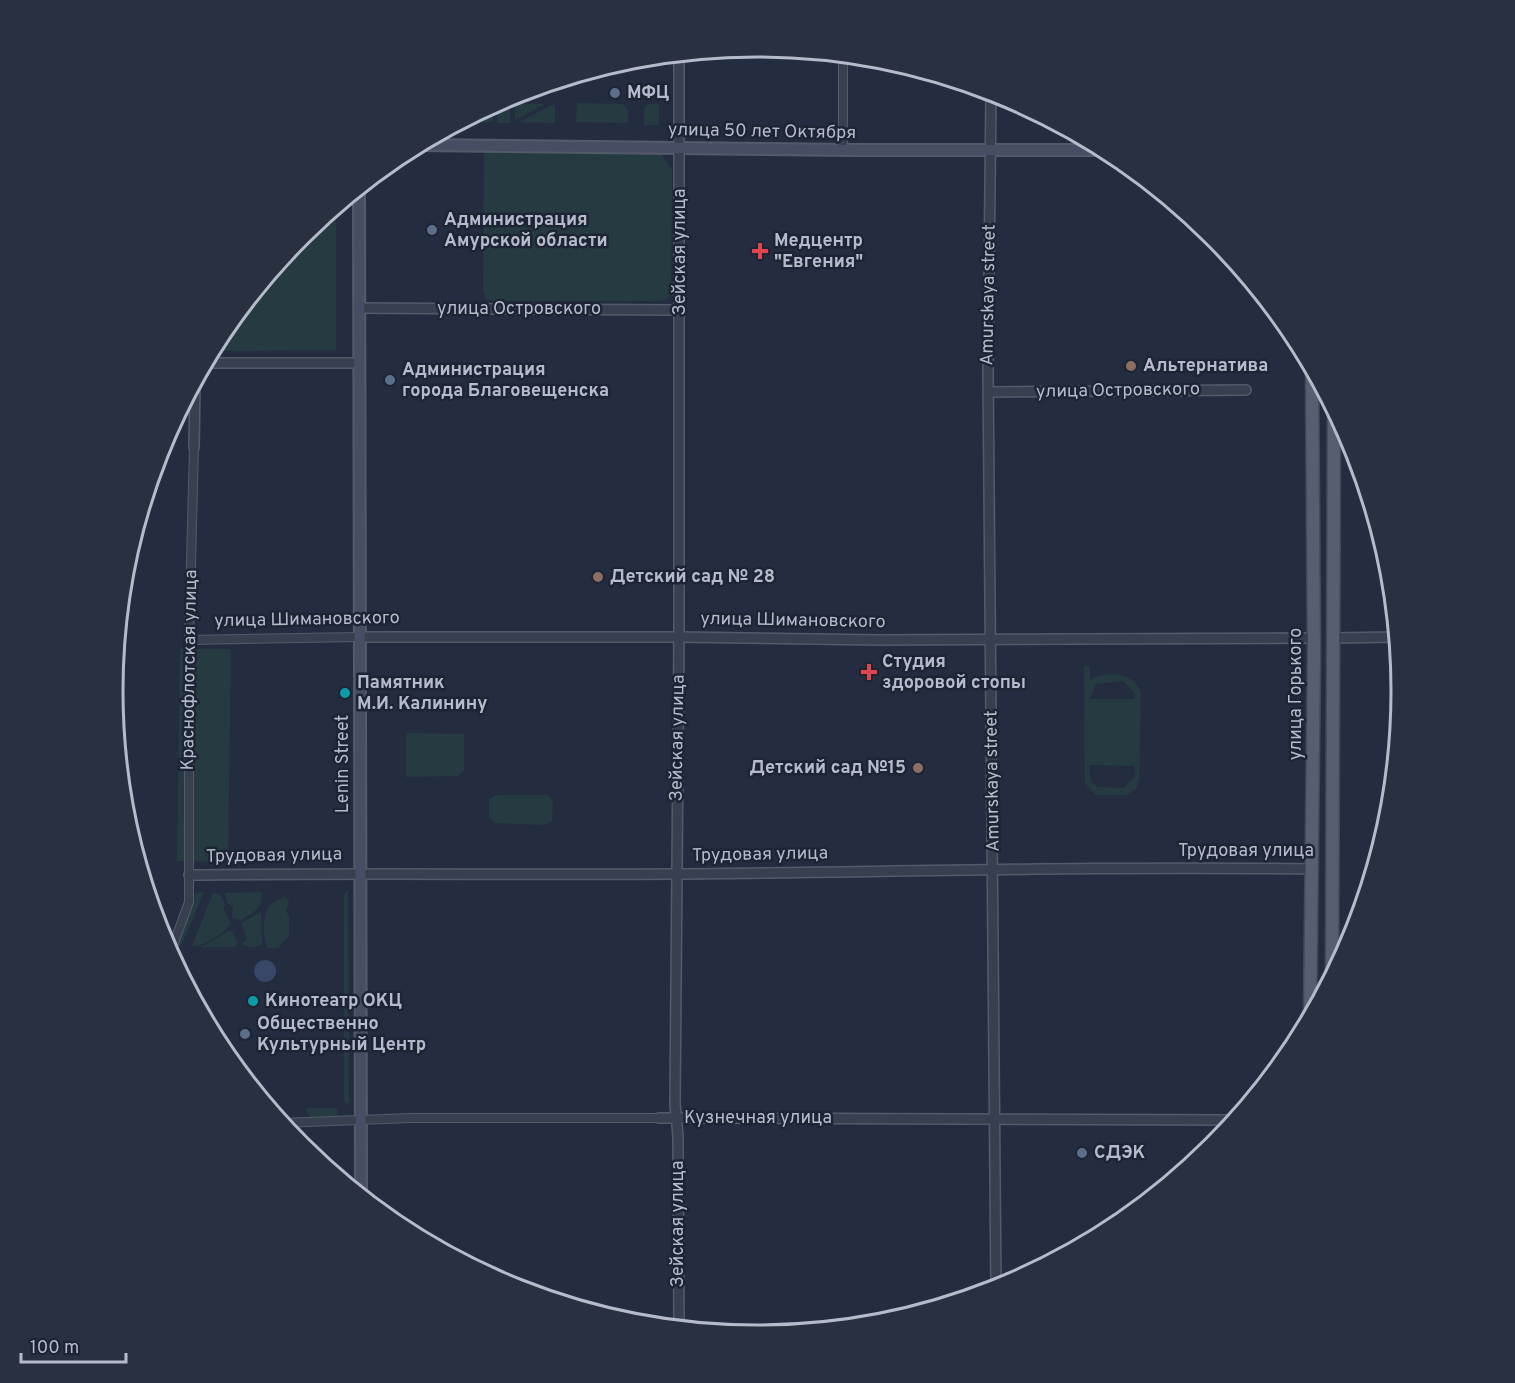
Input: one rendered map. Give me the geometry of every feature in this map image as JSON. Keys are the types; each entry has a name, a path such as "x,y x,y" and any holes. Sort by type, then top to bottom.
{"main road":[{"name":"улица 50 лет Октября","path":"435,145 1088,150"},
{"name":"Lenin Street","path":"358,198 361,1187"},
{"name":"улица Горького","path":"1310,1003 1318,394"},
{"name":"улица Горького","path":"1332,961 1334,426"},
{"name":"улица Шимановского","path":"1314,638 1333,638"},
{"name":"Трудовая улица","path":"1313,869 1332,869"}],"street":[{"name":"Зейская улица","path":"678,1321 678,1136 675,1119 679,637 679,62"},
{"path":"843,63 843,150"},
{"name":"Amurskaya street","path":"991,102 989,392 996,1279"},
{"name":"улица Островского","path":"359,308 679,310"},
{"path":"215,363 359,363"},
{"name":"улица Островского","path":"989,392 1246,390"},
{"name":"Краснофлотская улица","path":"174,942 189,902 189,640 195,399"},
{"name":"улица Шимановского","path":"189,640 359,637 1314,638"},
{"name":"улица Шимановского","path":"1333,638 1390,638"},
{"name":"Трудовая улица","path":"189,875 1313,869"},
{"name":"Кузнечная улица","path":"291,1122 410,1118 1225,1120"}],"green space":[{"path":"577,103 622,104 628,110 628,123 576,122"},
{"path":"545,104 515,120 515,105"},
{"path":"648,104 659,104 659,125 644,125 644,109"},
{"path":"555,105 555,123 519,122"},
{"path":"510,107 510,123 497,123 498,113"},
{"path":"493,115 493,122 477,122"},
{"path":"489,148 659,152 672,169 671,290 669,298 661,301 494,301 486,299 483,290 484,153"},
{"path":"336,217 336,350 223,351 254,305 280,273"},
{"path":"180,649 231,649 228,862 177,861"},
{"path":"1084,666 1090,666 1090,680 1104,675 1119,675 1132,681 1141,692 1139,779 1136,789 1126,795 1096,795 1085,783","holes":["1123,681 1134,692 1135,699 1090,699 1096,684","1089,765 1134,766 1135,776 1124,788 1098,787 1091,782"]},
{"path":"406,733 464,734 464,770 458,776 406,777"},
{"path":"497,795 547,795 553,801 552,821 544,825 495,823 489,817 489,799"},
{"path":"348,890 349,1103 346,1104 344,1100 344,895"},
{"path":"204,892 181,946 177,946 196,893"},
{"path":"262,892 261,902 253,912 240,920 232,917 233,907 227,903 225,893"},
{"path":"213,893 220,894 225,905 223,909 231,923 214,938 192,946"},
{"path":"285,897 289,901 286,911 289,917 289,936 278,948 268,948 265,939 265,916 272,904"},
{"path":"261,912 262,944 249,947 242,944 247,939 241,923"},
{"path":"230,930 238,944 235,947 202,947"},
{"path":"305,1108 336,1108 339,1116 310,1117"}],"water":[{"path":"265,960 273,963 276,971 273,979 265,982 257,979 254,971 257,963"}],"place":[{"name":"МФЦ","path":"615,93"},
{"name":"Администрация Амурской области","path":"432,230"},
{"name":"Медцентр \"Евгения\"","path":"760,251"},
{"name":"Альтернатива","path":"1131,366"},
{"name":"Администрация города Благовещенска","path":"390,380"},
{"name":"Детский сад № 28","path":"598,577"},
{"name":"Студия здоровой стопы","path":"869,672"},
{"name":"Памятник М.И. Калинину","path":"345,693"},
{"name":"Детский сад №15","path":"918,768"},
{"name":"Кинотеатр ОКЦ","path":"253,1001"},
{"name":"Общественно Культурный Центр","path":"245,1034"},
{"name":"СДЭК","path":"1082,1153"}]}
